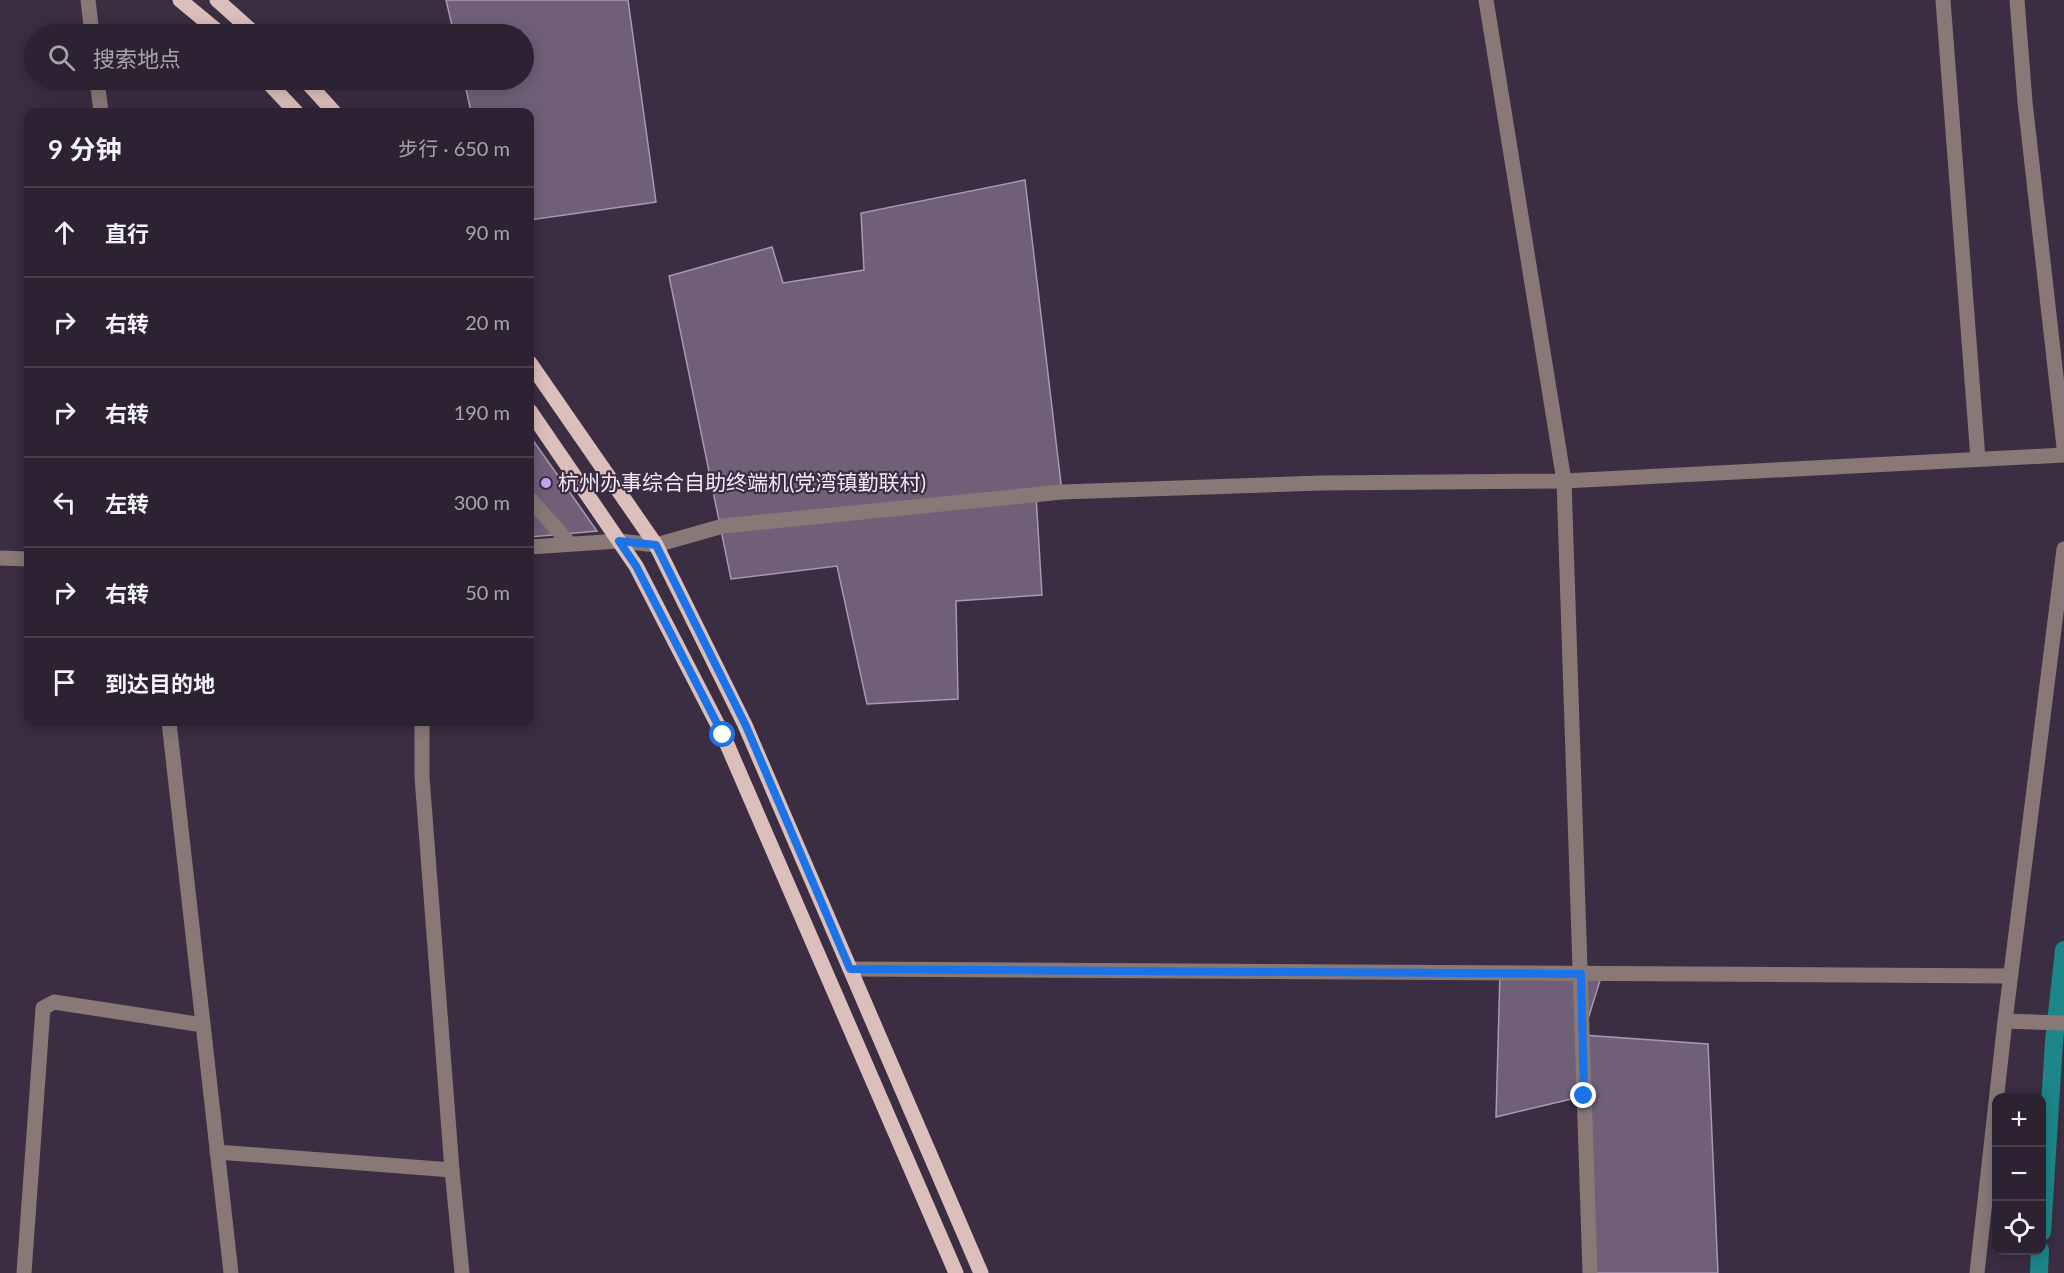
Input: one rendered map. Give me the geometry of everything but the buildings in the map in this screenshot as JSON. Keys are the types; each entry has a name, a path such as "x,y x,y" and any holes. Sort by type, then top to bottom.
{"main road":[{"path":"180,0 209,24"},
{"path":"217,0 244,24"},
{"path":"275,90 292,108"},
{"path":"314,90 330,108"},
{"path":"534,369 656,545 746,726 981,1273"},
{"path":"534,417 636,566 723,735 956,1273"}],"street":[{"path":"88,0 91,24"},
{"path":"1486,0 1564,481 1590,1273"},
{"path":"1943,0 1978,459"},
{"path":"2017,0 2025,102 2064,447"},
{"path":"98,90 100,108"},
{"path":"534,547 619,541 656,545 723,526 1062,492 1320,483 1564,481 2064,455"},
{"path":"534,504 570,544"},
{"path":"1977,1273 2010,976 2064,549"},
{"path":"0,558 24,559"},
{"path":"169,726 231,1273"},
{"path":"422,726 422,777 462,1273"},
{"path":"850,969 2010,976"},
{"path":"24,1273 43,1008 54,1002 203,1025"},
{"path":"2005,1020 2064,1023"},
{"path":"217,1152 452,1170"}],"waterway":[{"path":"2044,1201 2054,1041 2064,950"},
{"path":"2039,1273 2040,1255"}],"place":[{"name":"杭州办事综合自助终端机(党湾镇勤联村)","path":"546,483"}],"route":[{"path":"723,735 636,566 619,541 656,545 746,726 850,969 1581,974 1584,1096"}]}
